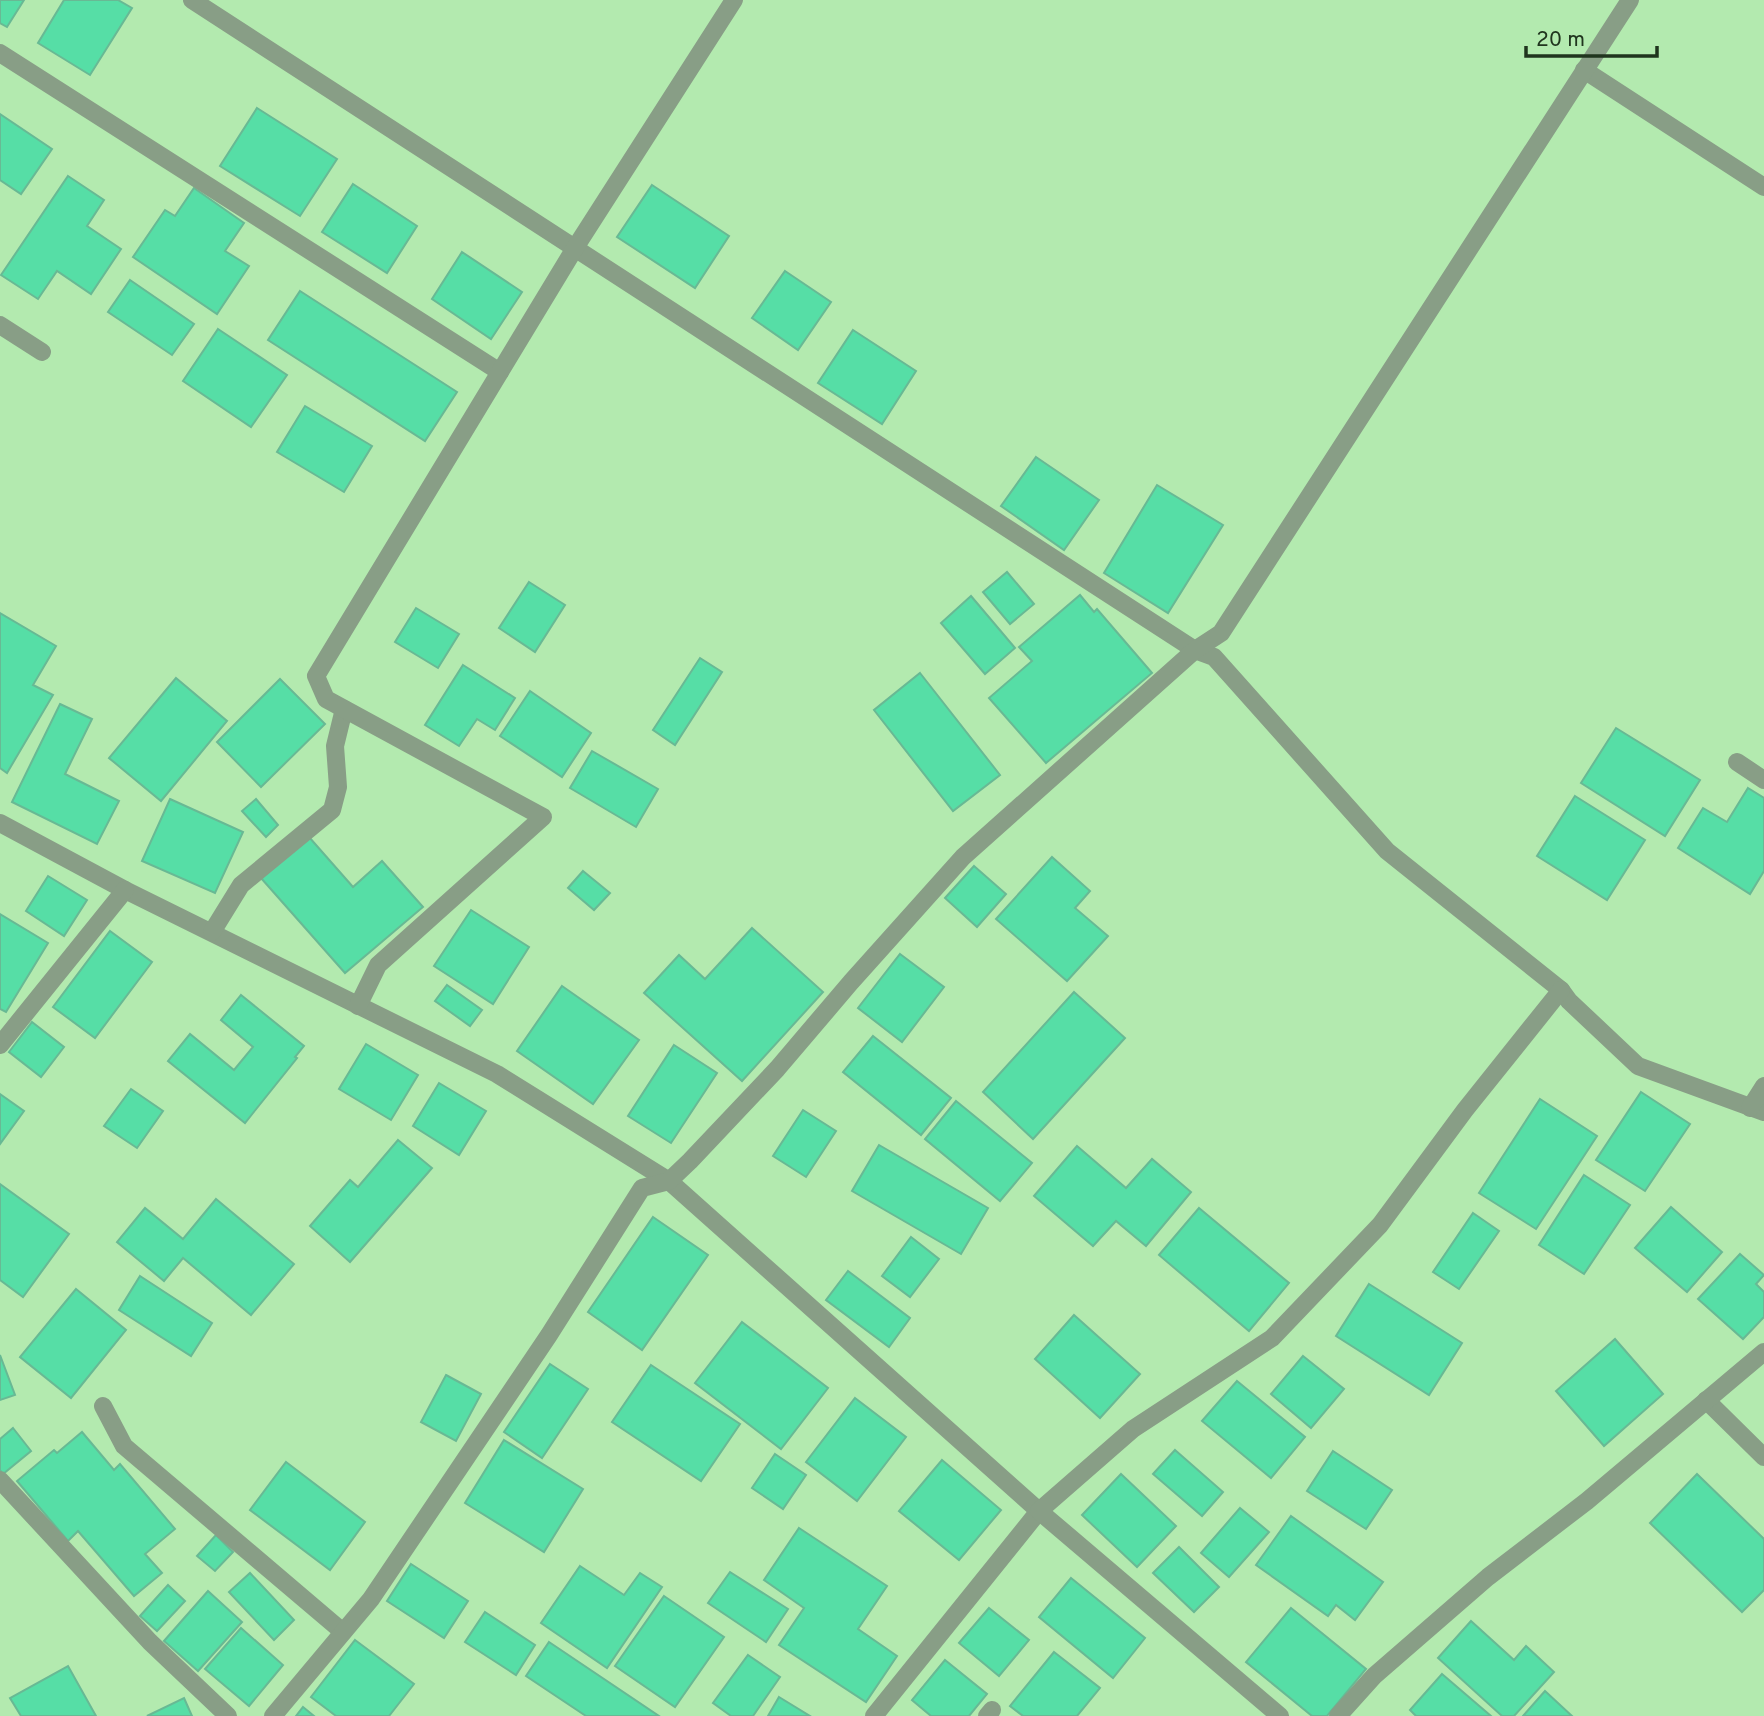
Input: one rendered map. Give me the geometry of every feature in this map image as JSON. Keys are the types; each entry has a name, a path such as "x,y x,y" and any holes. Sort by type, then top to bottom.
{"street":[{"path":"192,0 1195,650 1214,657 1387,850 1561,990 1638,1066 1757,1110 1764,1086"},
{"path":"358,1006 378,965 543,817 326,699 316,676 575,248 734,0"},
{"path":"273,1716 371,1599 549,1335 642,1188 668,1181 690,1161 777,1069 963,857 1195,650 1220,633 1630,0"},
{"path":"0,53 500,372"},
{"path":"1584,69 1764,187"},
{"path":"0,325 42,352"},
{"path":"212,932 241,885 332,810 338,787 335,746 344,709"},
{"path":"1737,762 1764,780"},
{"path":"0,823 125,890 497,1074 668,1181 1039,1511 1280,1716"},
{"path":"0,1045 125,890"},
{"path":"874,1716 1039,1511 1133,1429 1272,1338 1380,1225 1465,1110 1561,990"},
{"path":"1338,1716 1374,1676 1488,1577 1587,1501 1764,1352"},
{"path":"1706,1401 1764,1457"},
{"path":"103,1406 124,1446 343,1632"},
{"path":"0,1480 150,1642 228,1716"}],"building":[{"path":"0,0 24,0 7,27 0,23"},
{"path":"64,0 118,0 132,8 90,75 38,43"},
{"path":"257,108 337,159 300,216 220,166"},
{"path":"0,114 52,149 21,194 0,180"},
{"path":"68,176 104,200 87,226 121,249 91,294 57,271 38,299 1,275"},
{"path":"353,184 417,226 387,273 322,232"},
{"path":"652,185 729,236 695,288 617,237"},
{"path":"194,188 244,223 225,251 249,266 217,314 133,257 165,210 175,216"},
{"path":"462,252 522,292 491,339 432,299"},
{"path":"785,271 831,302 798,350 752,318"},
{"path":"130,280 194,324 172,355 108,312"},
{"path":"300,291 457,392 425,441 268,340"},
{"path":"218,329 287,375 251,427 183,381"},
{"path":"853,330 916,371 882,424 818,383"},
{"path":"305,406 372,446 344,492 277,452"},
{"path":"1036,457 1099,500 1064,550 1001,506"},
{"path":"1157,485 1223,525 1168,613 1104,573"},
{"path":"1007,572 1034,604 1010,624 983,592"},
{"path":"529,582 565,605 535,652 499,628"},
{"path":"1080,595 1094,612 1097,609 1152,673 1046,763 989,698 1032,661 1019,647"},
{"path":"971,596 1015,648 985,674 941,623"},
{"path":"416,608 459,634 438,668 395,642"},
{"path":"0,613 56,646 33,685 53,695 7,773 0,768"},
{"path":"700,658 722,672 675,745 653,730"},
{"path":"463,665 515,698 495,730 477,719 459,746 425,725"},
{"path":"920,673 1000,775 953,811 874,710"},
{"path":"176,678 227,721 161,801 109,758"},
{"path":"280,679 325,724 261,787 217,742"},
{"path":"530,691 591,733 562,777 500,736"},
{"path":"60,704 92,719 65,774 119,801 97,844 12,802"},
{"path":"1616,728 1700,780 1665,836 1581,783"},
{"path":"592,751 658,789 636,827 570,788"},
{"path":"1748,788 1764,798 1764,871 1750,894 1678,848 1703,808 1727,822"},
{"path":"1575,796 1645,840 1607,900 1537,856"},
{"path":"170,799 243,832 215,893 142,861"},
{"path":"256,799 278,825 266,837 242,811"},
{"path":"309,837 353,887 382,861 423,907 345,973 261,878"},
{"path":"1052,857 1090,891 1075,908 1108,936 1067,981 996,919"},
{"path":"974,866 1006,894 977,927 945,898"},
{"path":"583,871 610,893 594,910 568,888"},
{"path":"48,876 87,900 64,936 26,911"},
{"path":"471,910 529,947 493,1004 434,966"},
{"path":"0,914 48,943 6,1012 0,1009"},
{"path":"752,928 823,992 742,1081 644,993 679,955 705,979"},
{"path":"110,931 152,962 95,1038 53,1007"},
{"path":"900,954 944,987 902,1042 858,1008"},
{"path":"447,985 482,1010 470,1026 435,1001"},
{"path":"562,986 639,1040 593,1104 517,1051"},
{"path":"1074,992 1125,1038 1033,1139 983,1092"},
{"path":"241,995 304,1046 245,1123 168,1061 190,1034 234,1070 253,1047 221,1020"},
{"path":"32,1022 64,1047 41,1077 9,1052"},
{"path":"873,1036 951,1098 921,1135 843,1072"},
{"path":"366,1044 418,1075 391,1120 339,1089"},
{"path":"674,1045 717,1073 671,1143 628,1116"},
{"path":"439,1083 486,1111 459,1155 413,1126"},
{"path":"131,1089 163,1111 137,1148 104,1126"},
{"path":"1641,1092 1690,1124 1645,1191 1596,1160"},
{"path":"0,1094 24,1111 0,1144"},
{"path":"1540,1099 1597,1136 1536,1229 1479,1193"},
{"path":"956,1101 1032,1163 1000,1201 925,1139"},
{"path":"803,1110 836,1131 806,1177 773,1156"},
{"path":"398,1140 432,1168 350,1262 310,1226 350,1180 358,1187"},
{"path":"879,1145 988,1208 961,1254 852,1191"},
{"path":"1077,1146 1126,1188 1152,1159 1191,1192 1146,1246 1116,1221 1093,1246 1034,1196"},
{"path":"1584,1175 1630,1205 1584,1274 1539,1245"},
{"path":"0,1184 69,1234 23,1297 0,1280"},
{"path":"216,1199 294,1264 251,1315 183,1258 164,1281 117,1242 145,1208 183,1239"},
{"path":"1671,1207 1722,1252 1687,1292 1635,1248"},
{"path":"1199,1208 1289,1283 1249,1331 1159,1255"},
{"path":"1473,1213 1499,1231 1459,1289 1433,1272"},
{"path":"653,1217 708,1255 642,1350 588,1312"},
{"path":"911,1237 939,1259 910,1297 882,1276"},
{"path":"1740,1254 1764,1275 1756,1284 1764,1292 1764,1317 1743,1339 1698,1299"},
{"path":"848,1271 910,1318 889,1347 826,1300"},
{"path":"140,1276 212,1323 191,1356 119,1310"},
{"path":"1369,1284 1462,1343 1429,1395 1336,1336"},
{"path":"76,1289 126,1330 71,1398 20,1357"},
{"path":"1074,1315 1140,1374 1100,1418 1035,1359"},
{"path":"742,1322 828,1388 781,1449 695,1383"},
{"path":"1615,1339 1663,1394 1604,1446 1556,1391"},
{"path":"0,1355 15,1395 0,1400"},
{"path":"1303,1356 1344,1389 1311,1428 1271,1394"},
{"path":"550,1364 588,1389 542,1458 504,1432"},
{"path":"651,1365 740,1424 701,1481 612,1422"},
{"path":"446,1375 481,1394 456,1441 421,1422"},
{"path":"1237,1381 1305,1437 1271,1478 1202,1421"},
{"path":"855,1398 906,1437 857,1501 806,1462"},
{"path":"13,1428 31,1451 3,1474 0,1470 0,1439"},
{"path":"82,1432 114,1470 120,1464 175,1529 145,1554 162,1573 134,1596 78,1531 68,1541 17,1481 54,1450 57,1453"},
{"path":"504,1440 583,1489 544,1552 465,1503"},
{"path":"1175,1450 1223,1492 1202,1516 1153,1474"},
{"path":"1333,1451 1392,1490 1366,1529 1307,1491"},
{"path":"775,1454 806,1475 783,1509 752,1488"},
{"path":"942,1460 1001,1510 959,1560 899,1511"},
{"path":"286,1462 365,1522 330,1570 250,1510"},
{"path":"1121,1474 1176,1526 1137,1567 1082,1515"},
{"path":"1697,1474 1764,1539 1764,1590 1742,1612 1650,1523"},
{"path":"1240,1508 1269,1532 1229,1577 1201,1553"},
{"path":"1291,1516 1383,1582 1355,1620 1336,1605 1328,1616 1256,1565"},
{"path":"799,1528 887,1586 858,1629 897,1656 866,1702 779,1645 804,1608 764,1580"},
{"path":"216,1535 233,1552 215,1571 197,1556"},
{"path":"1179,1547 1219,1587 1194,1612 1153,1573"},
{"path":"411,1564 468,1601 444,1638 387,1601"},
{"path":"580,1566 624,1595 640,1573 662,1587 607,1668 541,1623"},
{"path":"730,1572 788,1609 766,1642 708,1603"},
{"path":"250,1573 294,1620 274,1640 229,1592"},
{"path":"1071,1578 1145,1638 1113,1678 1039,1617"},
{"path":"168,1585 185,1601 157,1631 140,1616"},
{"path":"208,1591 242,1622 198,1671 164,1641"},
{"path":"664,1596 724,1637 675,1707 615,1666"},
{"path":"989,1608 1029,1640 999,1676 959,1643"},
{"path":"1291,1608 1366,1669 1327,1716 1312,1716 1246,1662"},
{"path":"485,1612 535,1645 516,1675 465,1642"},
{"path":"1471,1621 1514,1660 1526,1646 1554,1672 1514,1716 1502,1716 1438,1658"},
{"path":"241,1628 283,1665 249,1706 205,1669"},
{"path":"355,1640 414,1684 389,1716 336,1716 311,1697"},
{"path":"549,1642 659,1716 586,1716 526,1676"},
{"path":"1054,1652 1100,1688 1077,1716 1023,1716 1010,1706"},
{"path":"748,1655 780,1677 753,1716 731,1716 713,1703"},
{"path":"945,1660 987,1694 969,1716 931,1716 912,1700"},
{"path":"68,1666 96,1716 21,1716 10,1698"},
{"path":"1442,1674 1491,1716 1416,1716 1410,1710"},
{"path":"1545,1691 1572,1716 1523,1716"},
{"path":"779,1697 810,1716 768,1716"},
{"path":"184,1698 192,1716 147,1716"},
{"path":"303,1707 314,1716 296,1716"}]}
